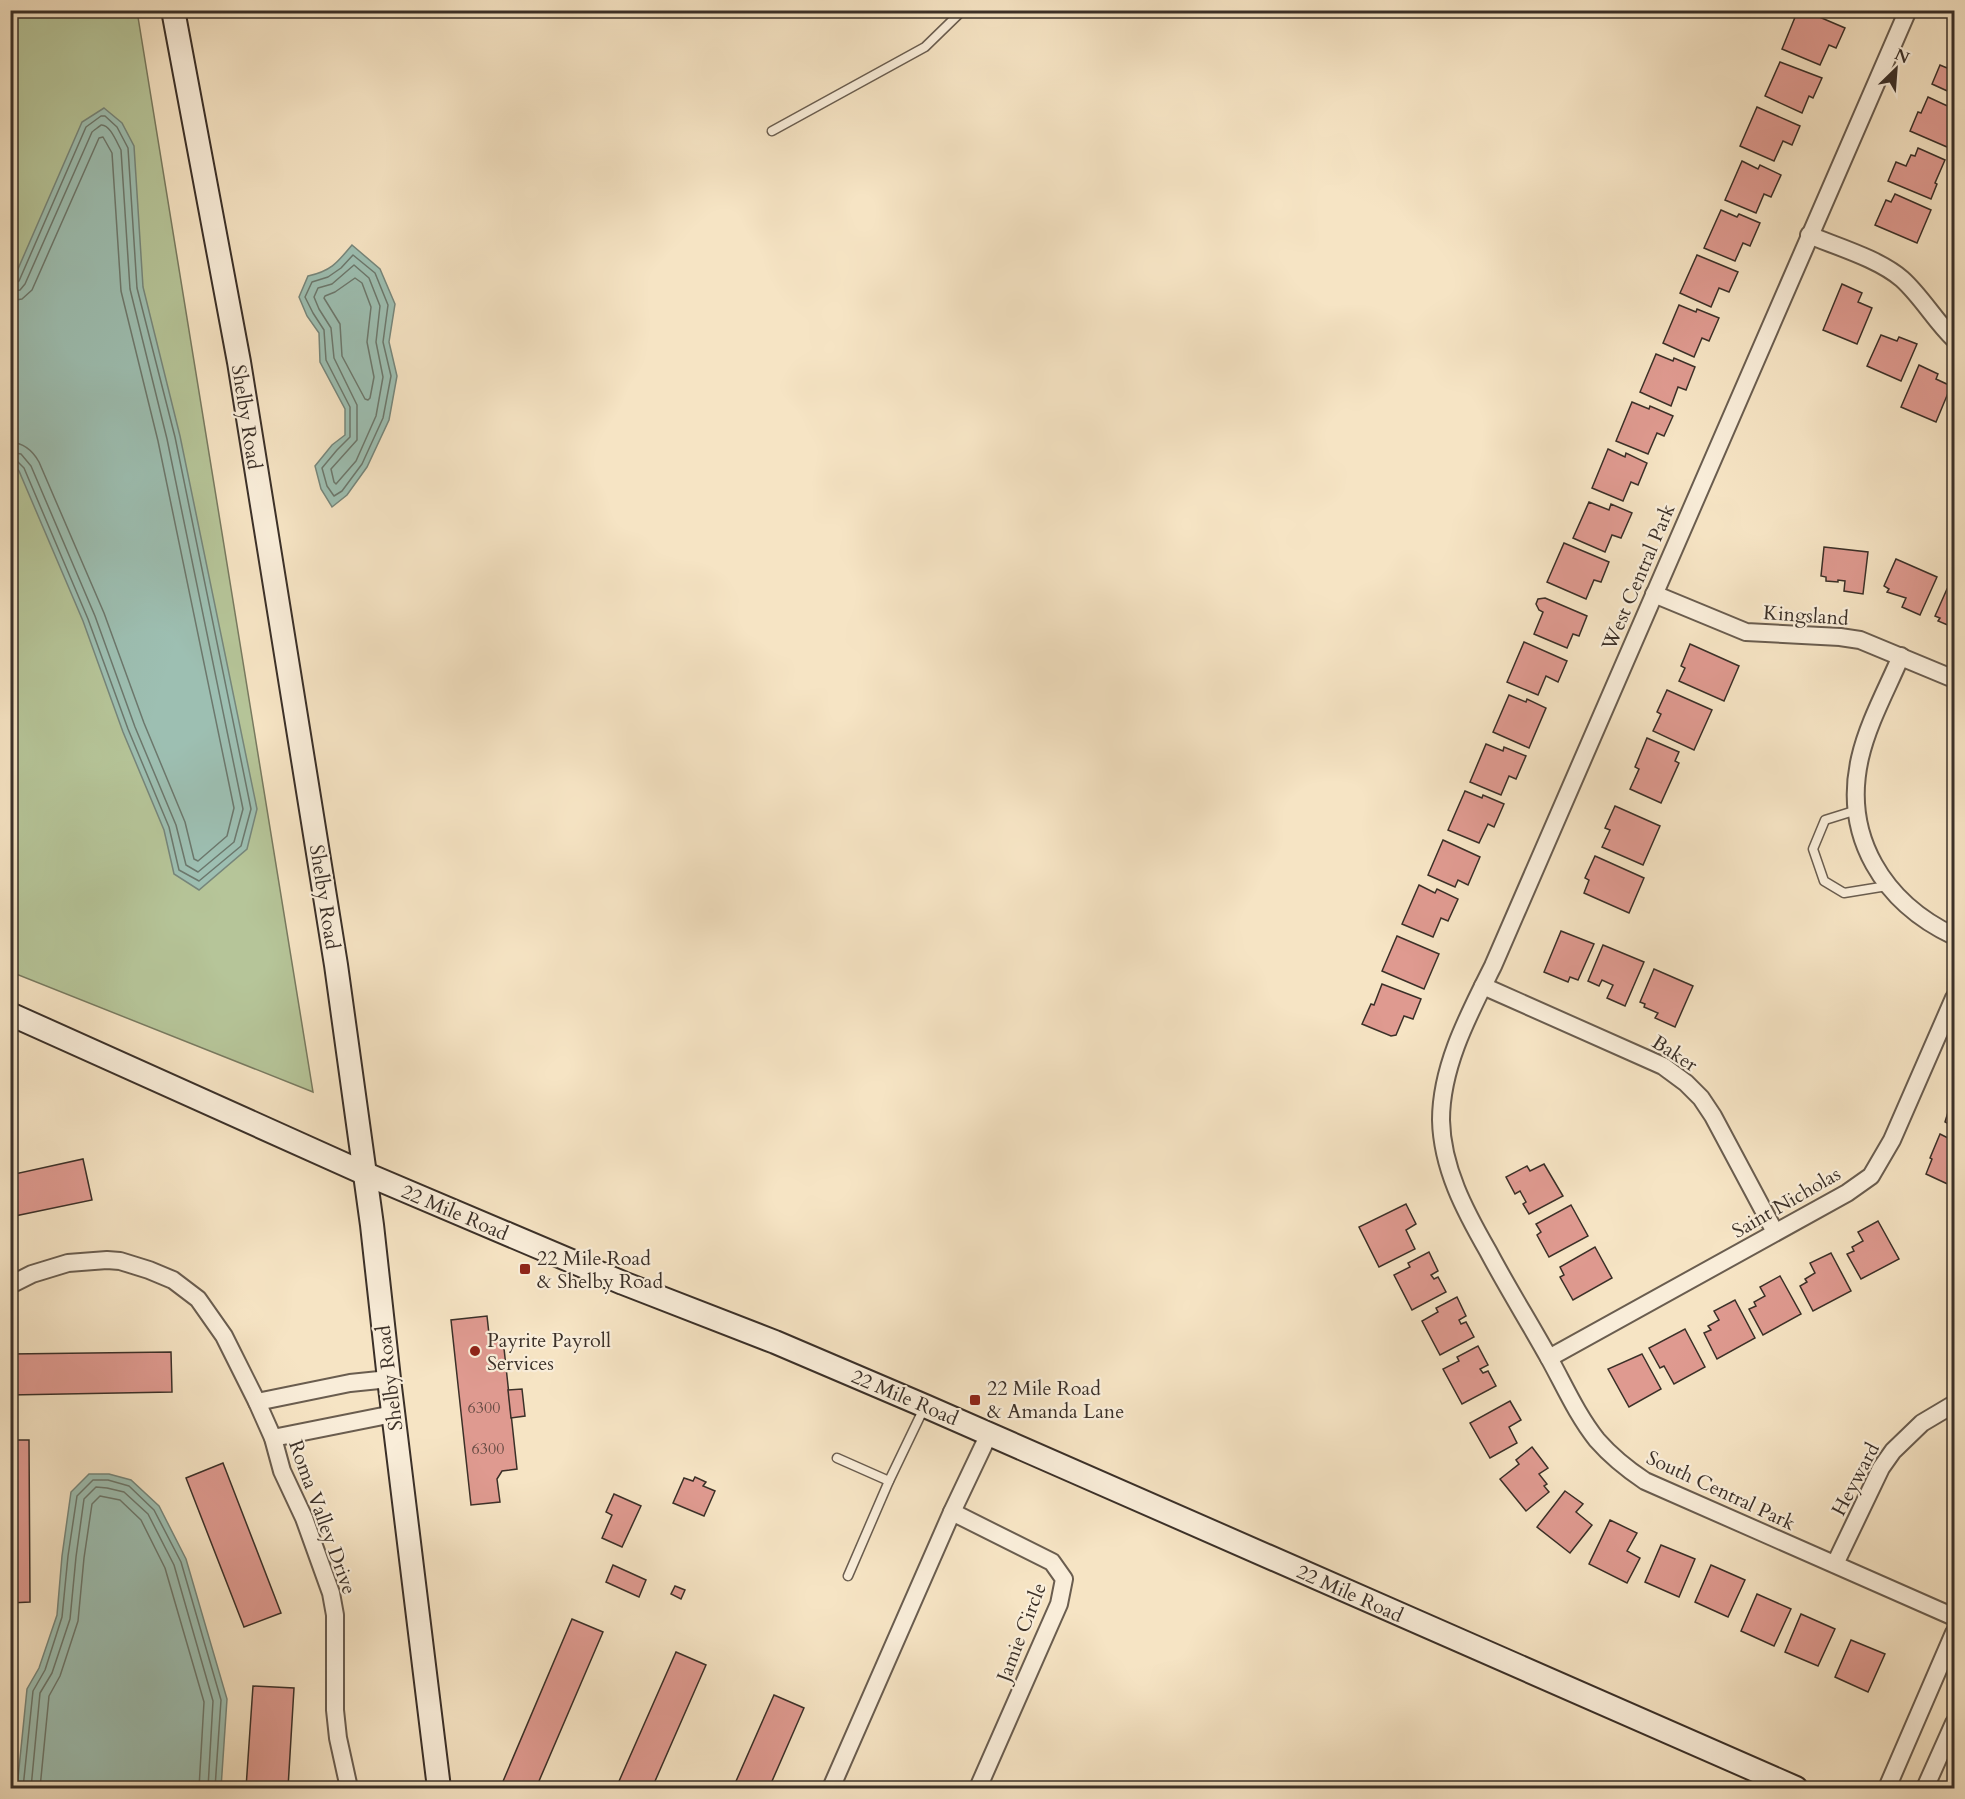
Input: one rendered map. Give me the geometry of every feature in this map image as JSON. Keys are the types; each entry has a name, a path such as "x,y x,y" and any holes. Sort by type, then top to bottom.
{"street":[{"name":"Shelby Road","path":"172,10 239,362 336,965 366,1174 439,1788"},
{"name":"West Central Park","path":"1448,1169 1441,1119 1453,1054 1908,10"},
{"path":"1809,235 1892,271 1904,281 1954,339"},
{"name":"Kingsland","path":"1654,594 1746,632 1860,640 1954,679"},
{"path":"1902,656 1867,736 1861,756 1858,772 1857,810 1860,830 1875,866 1887,886 1925,920 1954,936"},
{"name":"Baker","path":"1483,986 1648,1058 1686,1083 1701,1098 1713,1116 1775,1232"},
{"name":"Saint Nicholas","path":"1549,1359 1847,1192 1871,1176 1892,1140 1954,998"},
{"name":"22 Mile Road","path":"10,1014 366,1174 623,1283 775,1342 925,1406 1796,1788"},
{"name":"South Central Park","path":"1448,1169 1471,1221 1583,1420 1597,1440 1627,1469 1645,1481 1954,1617"},
{"name":"Roma Valley Drive","path":"10,1286 32,1274 68,1263 120,1261 173,1280 198,1299 211,1316 224,1336 257,1401 273,1438 282,1471 304,1518 331,1593 335,1616 335,1710 338,1738 349,1788"},
{"path":"257,1401 350,1383 389,1379"},
{"name":"Heyward","path":"1835,1564 1881,1468 1893,1451 1922,1423 1954,1404"},
{"name":"Roma Valley Drive","path":"273,1438 393,1414"},
{"path":"831,1788 952,1512 989,1434"},
{"name":"Jamie Circle","path":"952,1512 1052,1562 1064,1579 1059,1604 978,1788"},
{"path":"1887,1788 1954,1633"},
{"path":"1925,1788 1954,1723"}],"lane":[{"path":"772,131 925,46 963,10"},
{"path":"1857,810 1825,820 1813,849 1824,881 1844,893 1887,886"},
{"path":"848,1576 889,1481 925,1406"},
{"path":"837,1458 889,1481"}],"green space":[{"path":"10,11 137,11 313,1092 11,972"}],"water":[{"path":"104,108 122,123 134,146 143,287 180,436 257,809 247,849 199,890 174,874 164,830 123,732 83,621 19,471 11,463 11,285 82,122"},
{"path":"352,245 380,269 395,304 389,342 397,376 389,420 367,467 347,495 332,507 321,489 315,466 332,445 345,435 345,409 320,362 319,333 307,316 299,297 308,276 322,272 333,265"},
{"path":"89,1474 109,1474 131,1480 159,1506 186,1559 227,1699 221,1788 17,1788 27,1689 39,1668 57,1615 71,1492"}],"building":[{"path":"1798,10 1845,28 1836,48 1829,45 1820,65 1782,49"},
{"path":"1954,52 1954,94 1932,84 1940,65 1947,68"},
{"path":"1780,62 1822,78 1813,98 1809,96 1802,113 1765,96"},
{"path":"1928,97 1954,109 1954,150 1910,131 1918,112 1921,113"},
{"path":"1757,107 1800,126 1792,145 1783,141 1774,161 1740,146"},
{"path":"1918,148 1945,160 1931,199 1888,181 1896,162 1906,166 1911,155 1915,156"},
{"path":"1742,161 1758,169 1760,165 1781,175 1771,197 1764,194 1756,213 1725,200"},
{"path":"1895,194 1931,210 1917,243 1875,225 1886,200 1891,202"},
{"path":"1721,210 1737,217 1739,214 1760,223 1750,246 1743,243 1735,261 1704,248"},
{"path":"1697,255 1738,272 1729,292 1719,288 1711,307 1680,293"},
{"path":"1842,284 1862,293 1858,302 1872,308 1857,344 1823,330"},
{"path":"1679,305 1719,318 1709,341 1702,338 1694,357 1663,343"},
{"path":"1881,335 1897,341 1899,337 1917,344 1901,381 1867,366"},
{"path":"1656,354 1673,361 1674,358 1695,367 1686,390 1678,387 1671,406 1640,392"},
{"path":"1919,365 1938,374 1936,379 1951,386 1936,422 1901,407"},
{"path":"1632,402 1649,409 1650,406 1673,416 1664,436 1657,433 1648,454 1616,441"},
{"path":"1954,410 1954,429 1948,426"},
{"path":"1608,449 1625,457 1626,453 1647,463 1638,485 1631,482 1623,501 1592,488"},
{"path":"1589,502 1609,510 1611,504 1632,513 1621,538 1612,535 1605,552 1573,538"},
{"path":"1564,543 1609,562 1601,582 1594,580 1586,599 1547,582"},
{"path":"1824,547 1868,552 1863,594 1844,591 1845,581 1826,581 1826,577 1821,576"},
{"path":"1896,559 1937,577 1920,615 1902,607 1906,598 1887,592 1889,589 1884,586"},
{"path":"1947,589 1954,592 1954,626 1938,621 1940,618 1935,616"},
{"path":"1545,598 1587,616 1579,636 1573,634 1567,648 1534,634 1543,612 1536,604 1538,599"},
{"path":"1524,642 1567,661 1558,682 1546,676 1538,695 1507,682"},
{"path":"1690,644 1739,666 1724,701 1679,681 1685,668 1681,666"},
{"path":"1667,690 1712,710 1694,750 1653,731 1661,714 1657,712"},
{"path":"1509,695 1526,702 1527,699 1546,708 1529,748 1493,732"},
{"path":"1647,738 1679,752 1675,761 1679,763 1661,803 1630,789 1639,769 1635,767"},
{"path":"1486,744 1503,751 1504,747 1526,756 1516,779 1509,776 1501,795 1470,782"},
{"path":"1465,791 1482,798 1483,795 1504,804 1494,827 1488,824 1479,843 1448,830"},
{"path":"1615,806 1660,826 1643,865 1602,847 1610,830 1605,828"},
{"path":"1443,840 1480,857 1468,885 1458,880 1455,887 1428,875"},
{"path":"1595,856 1644,878 1629,913 1584,893 1589,880 1585,878"},
{"path":"1419,885 1435,893 1437,889 1458,899 1448,921 1441,918 1433,937 1402,924"},
{"path":"1561,931 1594,944 1578,980 1570,977 1568,982 1544,972"},
{"path":"1397,936 1439,954 1424,989 1382,971"},
{"path":"1603,945 1644,962 1625,1006 1607,998 1613,985 1602,980 1599,986 1588,981"},
{"path":"1654,969 1693,986 1675,1027 1655,1018 1658,1013 1644,1007 1645,1004 1640,1002"},
{"path":"1382,984 1421,999 1413,1019 1404,1016 1396,1035 1391,1036 1362,1024 1371,1004 1374,1005"},
{"path":"1954,1093 1954,1127 1945,1122"},
{"path":"1940,1134 1954,1141 1954,1187 1926,1174"},
{"path":"83,1159 92,1200 10,1217 10,1175"},
{"path":"1544,1164 1563,1196 1529,1214 1523,1204 1526,1202 1520,1191 1515,1194 1506,1177 1527,1166 1530,1171"},
{"path":"1406,1204 1416,1224 1406,1230 1415,1249 1379,1267 1359,1227"},
{"path":"1571,1205 1588,1236 1549,1257 1537,1235 1541,1232 1536,1224"},
{"path":"1878,1221 1899,1259 1861,1279 1847,1254 1854,1251 1852,1247 1863,1241 1858,1232"},
{"path":"1595,1247 1612,1278 1573,1300 1560,1277 1564,1275 1560,1267"},
{"path":"1429,1252 1438,1271 1431,1275 1434,1279 1438,1277 1446,1292 1412,1310 1394,1275 1410,1267 1408,1263"},
{"path":"1831,1253 1851,1291 1813,1311 1800,1286 1807,1282 1805,1279 1815,1273 1810,1263"},
{"path":"1780,1276 1801,1314 1763,1335 1749,1309 1756,1306 1754,1302 1765,1296 1760,1287"},
{"path":"1457,1297 1466,1316 1459,1320 1461,1324 1466,1322 1474,1337 1440,1355 1422,1321 1438,1312 1436,1308"},
{"path":"1735,1300 1755,1338 1717,1359 1704,1333 1711,1330 1708,1326 1719,1320 1714,1311"},
{"path":"487,1316 489,1334 494,1333 495,1340 503,1339 517,1469 502,1471 497,1479 500,1502 471,1505 451,1320"},
{"path":"1685,1329 1705,1367 1674,1384 1664,1366 1660,1368 1649,1348"},
{"path":"1478,1346 1488,1365 1480,1369 1483,1373 1488,1371 1496,1386 1462,1404 1443,1369 1459,1361 1457,1357"},
{"path":"171,1352 172,1392 10,1395 10,1354"},
{"path":"1642,1354 1661,1389 1629,1407 1608,1369"},
{"path":"522,1389 525,1416 511,1418 508,1390"},
{"path":"1510,1401 1521,1420 1509,1427 1517,1443 1490,1458 1470,1423"},
{"path":"10,1440 29,1440 30,1602 10,1603"},
{"path":"1532,1447 1548,1468 1539,1474 1547,1484 1544,1486 1549,1492 1526,1511 1500,1479 1519,1464 1516,1460"},
{"path":"223,1463 281,1613 244,1627 186,1478"},
{"path":"695,1477 706,1482 703,1486 715,1491 704,1516 673,1503 684,1478 693,1481"},
{"path":"1565,1491 1583,1504 1576,1512 1592,1525 1570,1553 1537,1527"},
{"path":"614,1494 641,1506 622,1547 602,1538 612,1515 606,1512"},
{"path":"1610,1520 1637,1533 1627,1551 1640,1558 1627,1583 1589,1564"},
{"path":"1661,1545 1695,1559 1679,1597 1645,1582"},
{"path":"613,1565 646,1580 639,1597 606,1582"},
{"path":"1711,1565 1745,1580 1728,1617 1695,1602"},
{"path":"675,1586 685,1590 681,1599 671,1594"},
{"path":"1757,1594 1791,1609 1774,1646 1741,1631"},
{"path":"1801,1614 1835,1629 1818,1666 1785,1652"},
{"path":"572,1619 603,1632 536,1788 501,1786"},
{"path":"1851,1640 1885,1654 1868,1692 1835,1677"},
{"path":"676,1652 706,1665 652,1788 616,1788"},
{"path":"253,1686 294,1688 288,1788 246,1788"},
{"path":"774,1695 804,1708 769,1788 733,1788"}],"place":[{"name":"22 Mile Road & Shelby Road","path":"525,1269"},
{"name":"Payrite Payroll Services","path":"475,1351"},
{"name":"22 Mile Road & Amanda Lane","path":"975,1400"}]}
